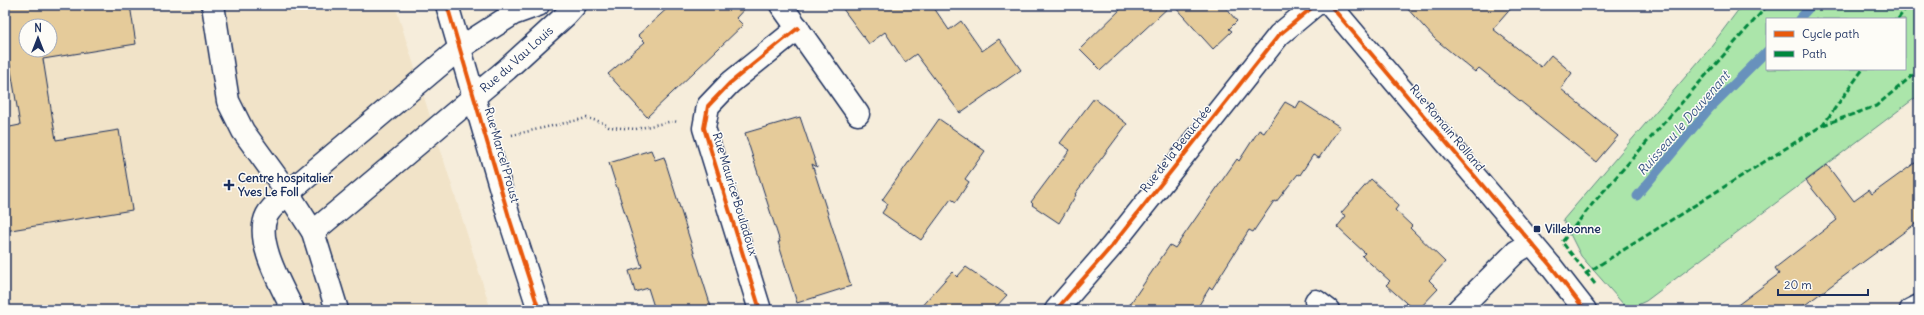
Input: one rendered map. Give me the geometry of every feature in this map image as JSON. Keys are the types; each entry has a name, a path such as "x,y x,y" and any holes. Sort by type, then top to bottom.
{"street":[{"path":"213,5 228,101 243,131 288,193 313,232 337,310"},
{"name":"Rue Marcel Proust","path":"447,5 539,310"},
{"path":"293,310 272,268 263,232 267,214 288,193 460,48 513,14 538,5"},
{"name":"Rue du Vau Louis","path":"313,232 475,96 559,22 575,5"},
{"path":"781,5 858,114"},
{"name":"Rue de la Beauchée","path":"1056,310 1111,247 1279,35 1315,5"},
{"name":"Rue Romain Rolland","path":"1330,5 1550,265 1585,310"},
{"name":"Rue Maurice Bouladoux","path":"760,310 704,128 708,106 730,83 798,28"},
{"path":"1458,310 1516,252 1531,243"},
{"path":"1911,310 1919,306"}],"path":[{"path":"487,141 586,118 601,122 609,127 636,129 674,121 704,128"}],"shaded area":[{"name":"Centre hospitalier Yves Le Foll","path":"5,5 395,5 491,310 5,310"}],"green space":[{"path":"1742,5 1919,5 1919,95 1646,301 1635,306 1624,305 1581,256 1563,220 1705,54"}],"building":[{"path":"5,5 130,5 136,44 58,57 58,18 18,18 18,58 49,58 43,59 56,140 119,130 132,210 5,231 5,128 20,125 10,64 5,65"},
{"path":"671,5 748,5 736,18 743,25 647,117 608,74 645,42 638,35"},
{"path":"840,5 932,5 949,30 961,21 982,51 999,39 1021,70 960,113 916,54 905,62 885,32 869,44"},
{"path":"1125,5 1171,5 1101,70 1080,49"},
{"path":"1173,5 1223,5 1237,21 1229,29 1232,31 1213,49"},
{"path":"1404,5 1514,5 1493,29 1541,67 1551,55 1572,73 1561,89 1618,136 1596,162 1479,68 1475,72 1435,39"},
{"path":"1094,98 1127,124 1075,194 1076,195 1059,223 1032,205 1033,204 1031,202 1070,150 1060,143"},
{"path":"1300,101 1340,127 1319,158 1313,155 1300,175 1298,174 1276,202 1274,201 1253,232 1249,230 1212,289 1210,287 1196,310 1126,310 1170,245 1175,248 1237,159 1239,161 1259,130 1264,133 1285,102 1296,108"},
{"path":"800,117 817,167 812,164 851,286 797,303 778,242 780,242 745,133"},
{"path":"939,119 985,151 965,179 969,182 956,202 951,199 921,240 882,213 888,204 882,200"},
{"path":"651,150 655,160 664,157 712,310 655,310 648,288 635,292 629,271 642,267 609,163"},
{"path":"1919,160 1919,221 1798,310 1731,310 1779,274 1775,268 1837,220 1806,181 1827,165 1854,201 1869,190 1872,194"},
{"path":"1371,179 1399,205 1395,210 1412,226 1410,228 1445,262 1429,280 1438,289 1418,310 1414,310 1386,285 1390,281 1362,256 1365,253 1337,227 1346,216 1341,213"},
{"path":"966,267 1007,295 993,310 918,310 952,272 957,277"}],"waterway":[{"name":"Ruisseau le Douvenant","path":"1800,18 1812,5"},
{"name":"Ruisseau le Douvenant","path":"1637,196 1710,108 1766,52"}],"marked path":[{"path":"1595,284 1562,242 1594,202 1768,5"},
{"path":"1899,18 1908,5"},
{"path":"1585,274 1823,125 1862,70"},
{"path":"1823,125 1876,106 1919,70"}],"cycle path":[{"path":"447,5 509,217 539,310"},
{"path":"1056,310 1111,247 1279,35 1315,5"},
{"path":"1330,5 1550,265 1585,310"},
{"path":"760,310 704,128 708,106 730,83 798,28"}],"place":[{"name":"Centre hospitalier Yves Le Foll","path":"229,185"},
{"name":"Villebonne","path":"1537,229"}]}
